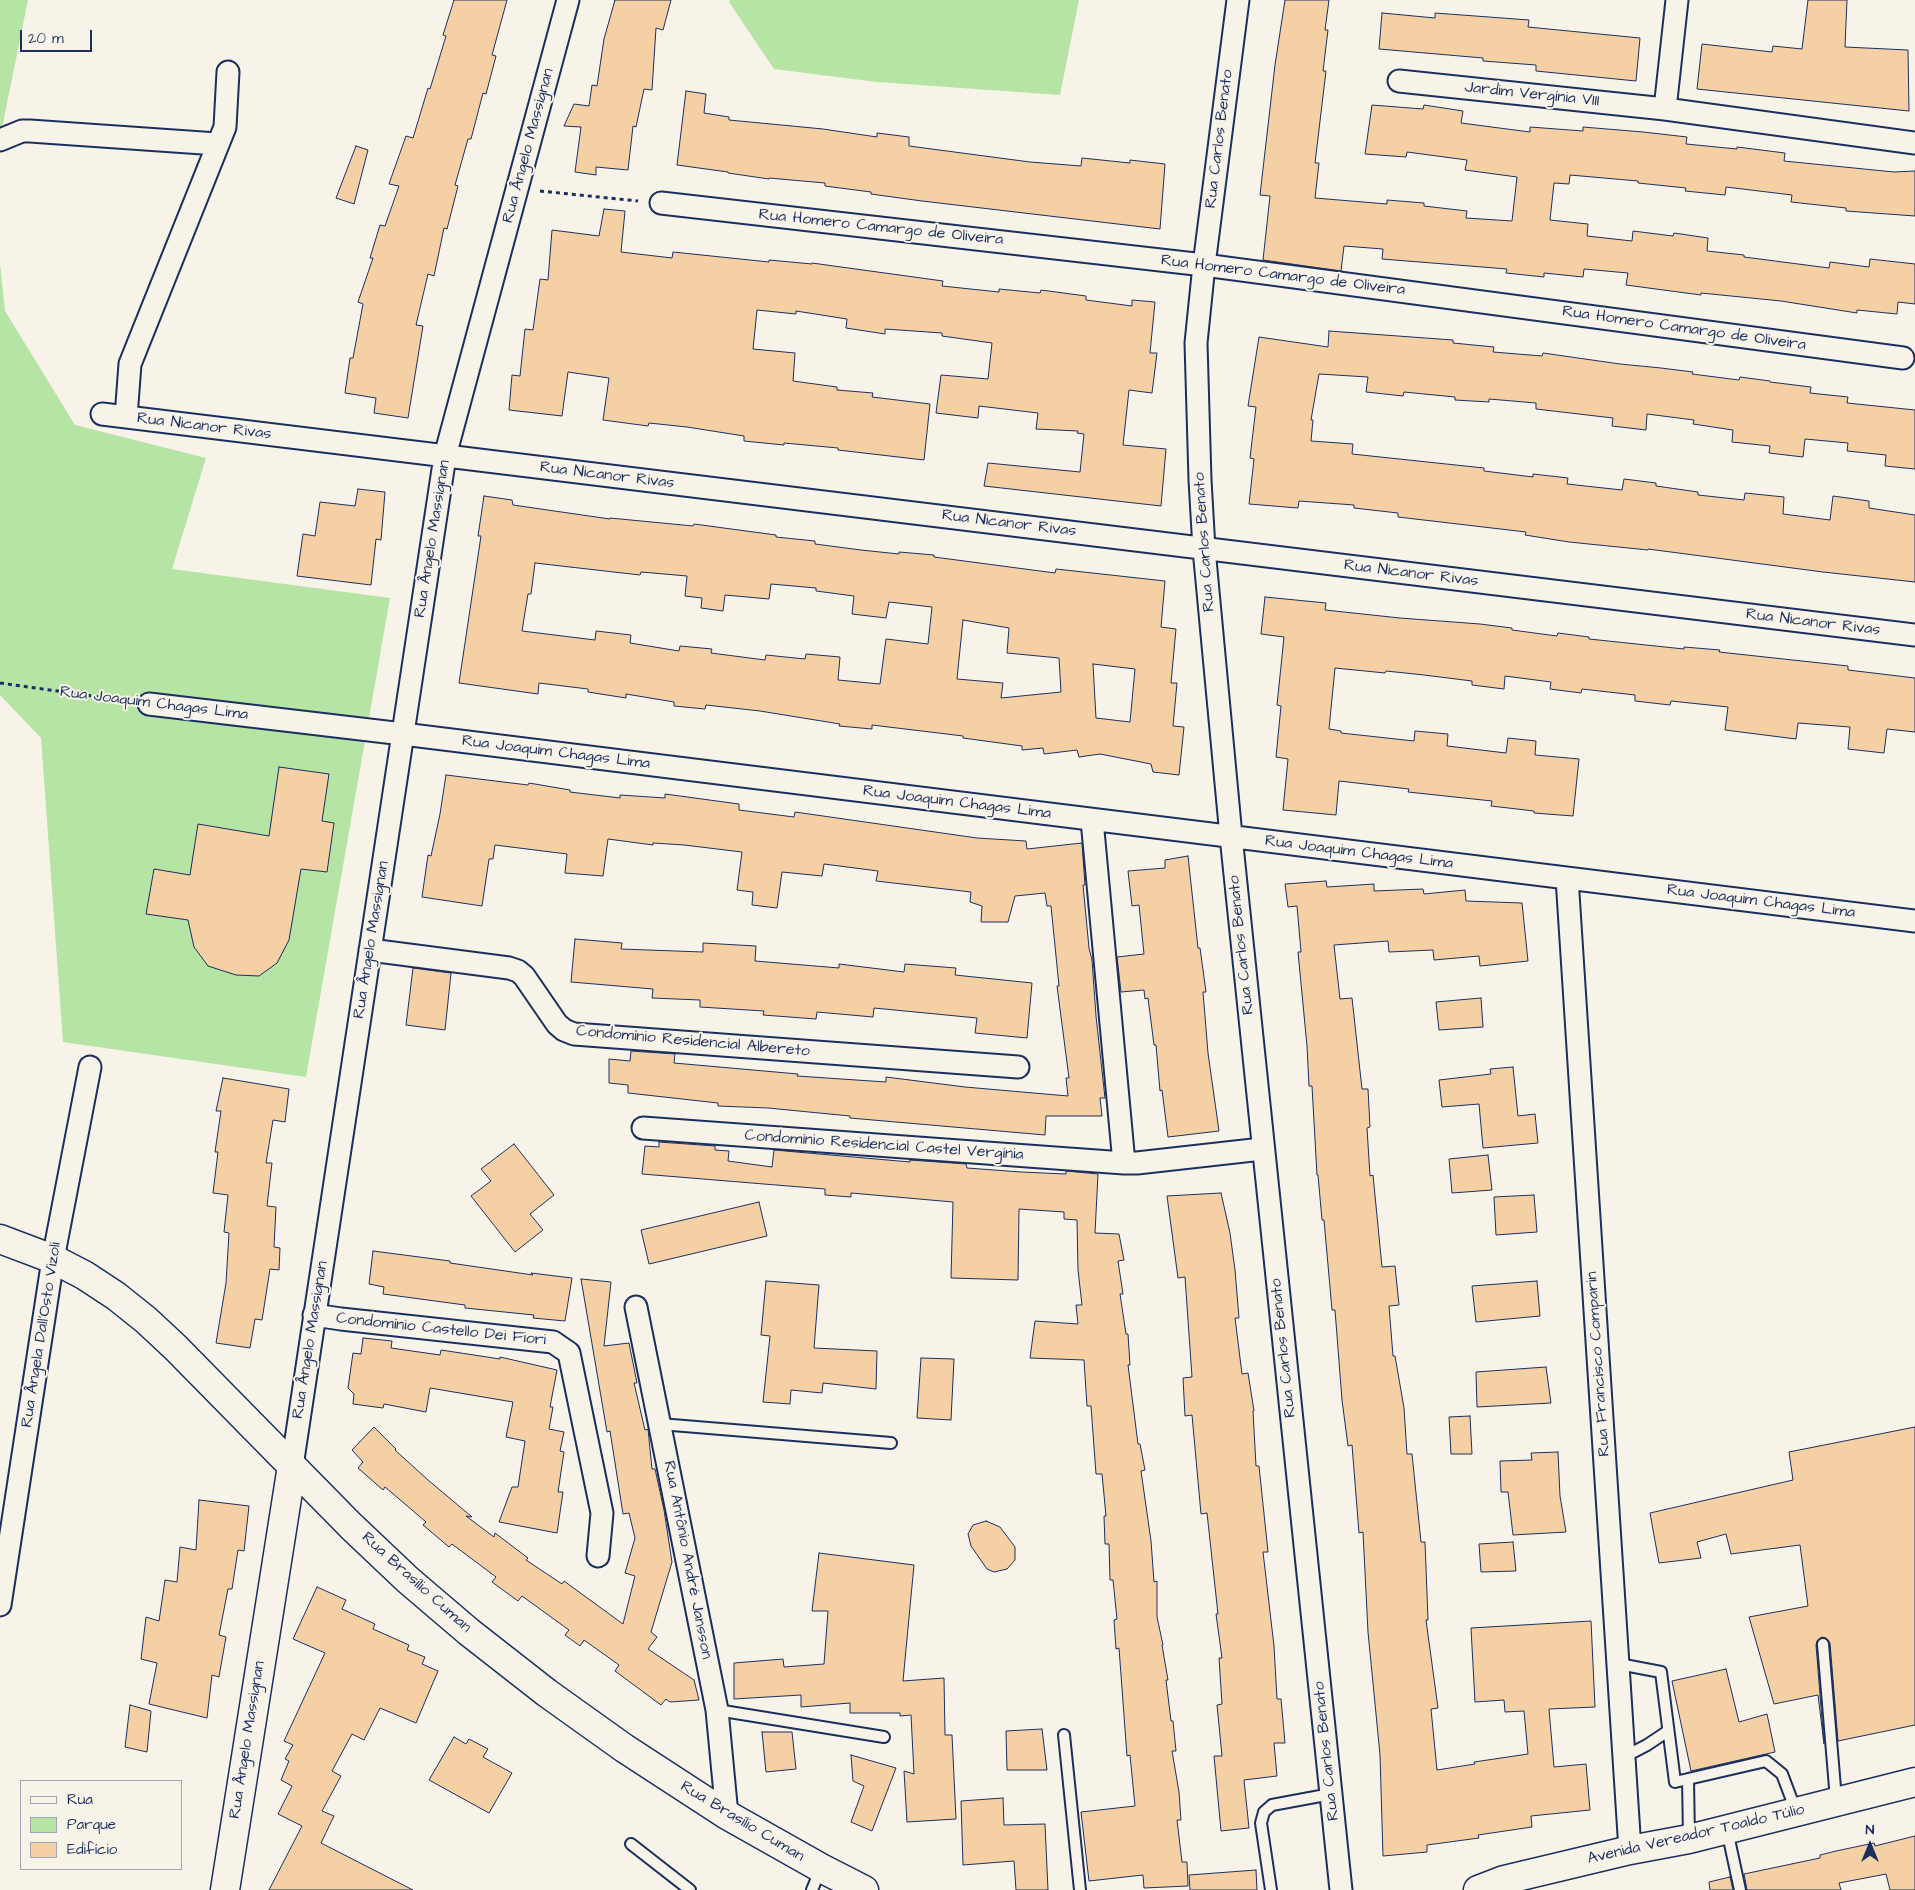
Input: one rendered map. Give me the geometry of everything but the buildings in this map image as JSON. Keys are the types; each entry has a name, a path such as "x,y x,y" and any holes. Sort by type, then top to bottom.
{"street":[{"name":"Rua Ângelo Massignan","path":"225,1890 292,1466 445,456 568,0"},
{"name":"Rua Carlos Benato","path":"1238,0 1204,265 1196,343 1197,421 1204,549 1231,836 1262,1149 1341,1890"},
{"path":"1665,109 1677,0"},
{"path":"126,417 130,364 225,127 228,72"},
{"name":"Jardim Vergínia VIII","path":"1399,82 1665,109 1915,143"},
{"path":"0,140 22,132 30,132 218,144"},
{"name":"Rua Homero Camargo de Oliveira","path":"661,203 1204,265 1903,358"},
{"name":"Rua Nicanor Rivas","path":"102,414 1915,635"},
{"name":"Rua Joaquim Chagas Lima","path":"148,704 1231,836 1915,922"},
{"path":"1092,820 1124,1163"},
{"name":"Rua Francisco Comparin","path":"1568,878 1630,1850"},
{"name":"Condomínio Residencial Albereto","path":"370,950 509,968 518,971 524,976 557,1024 564,1030 574,1034 1018,1068"},
{"name":"Rua Ângela Dall'Osto Vizoli","path":"0,1605 53,1259 90,1067"},
{"name":"Condomínio Residencial Castel Vergínia","path":"643,1128 1124,1163 1262,1149"},
{"name":"Rua Brasílio Cuman","path":"0,1239 53,1259 100,1286 146,1320 408,1580 469,1632 547,1692 624,1748 728,1815 816,1879 864,1890"},
{"name":"Rua Antônio André Jansson","path":"636,1307 717,1710 728,1815"},
{"name":"Condomínio Castello Dei Fiori","path":"314,1315 553,1342 569,1353 602,1513 598,1556"},
{"name":"Avenida Vereador Toaldo Túlio","path":"1478,1890 1505,1885 1630,1850 1689,1839 1915,1782"}],"lane":[{"path":"660,1424 891,1443"},
{"path":"1823,1644 1836,1801"},
{"path":"1619,1664 1661,1672 1674,1782 1766,1761 1782,1774 1796,1812"},
{"path":"717,1710 884,1737"},
{"path":"1624,1757 1647,1745 1668,1730"},
{"path":"1064,1735 1080,1890"},
{"path":"1688,1779 1689,1839"},
{"path":"1271,1890 1262,1823 1264,1812 1272,1805 1331,1794"},
{"path":"1727,1829 1740,1890"},
{"path":"631,1844 690,1890"}],"path":[{"path":"517,189 661,203"},
{"name":"Rua Joaquim Chagas Lima","path":"0,683 148,704"}],"green space":[{"path":"0,0 28,0 0,138"},
{"path":"730,0 1079,0 1060,95 877,82 774,69 729,2"},
{"path":"0,264 5,311 75,425 206,458 172,569 390,598 306,1077 63,1042 41,738 0,695"}]}
